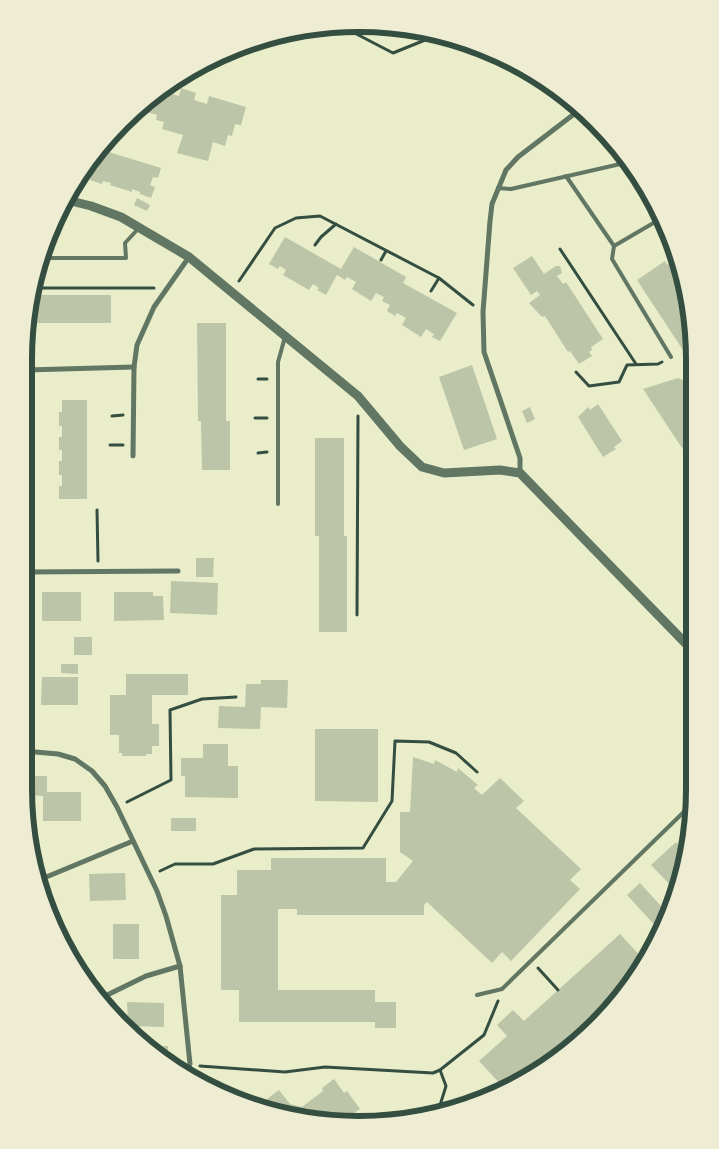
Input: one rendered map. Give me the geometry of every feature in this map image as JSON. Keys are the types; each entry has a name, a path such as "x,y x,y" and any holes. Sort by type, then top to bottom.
{"street":[{"path":"520,473 520,458 484,352 483,312 490,221 498,188 506,170 518,157 575,114"},
{"path":"73,202 121,217 189,257 358,396 400,446 422,467 444,473 500,470 520,473 686,644"},
{"path":"133,456 134,367 137,345 154,307 189,257"},
{"path":"32,370 134,367"},
{"path":"32,572 178,571"},
{"path":"32,752 58,754 75,759 92,771 105,786 118,807 166,916 180,966 190,1064 188,1068"},
{"path":"45,878 133,841"},
{"path":"106,996 146,976 180,966"}],"lane":[{"path":"498,188 511,189 621,164"},
{"path":"566,176 614,246 612,259 671,357"},
{"path":"614,246 656,221"},
{"path":"49,258 126,258 125,243 140,228"},
{"path":"278,504 278,362 285,337"},
{"path":"477,995 502,989 686,809"}],"path":[{"path":"352,32 393,53 426,40"},
{"path":"232,292 274,228 296,218 320,216 439,278 483,312"},
{"path":"315,246 321,237 336,224"},
{"path":"560,249 636,364"},
{"path":"381,260 386,251"},
{"path":"431,291 439,278"},
{"path":"41,288 167,288"},
{"path":"576,372 589,386 619,382 627,365 658,364 671,357"},
{"path":"357,614 358,396"},
{"path":"97,510 98,571"},
{"path":"118,807 171,780 170,710 202,698 236,697"},
{"path":"150,876 175,864 213,864 254,849 363,848 392,801 395,741 429,742 456,753 477,772"},
{"path":"531,960 558,990"},
{"path":"190,1064 208,1068 285,1072 325,1067 433,1073 440,1070 484,1035 502,989"},
{"path":"440,1070 446,1086 440,1106"}],"building":[{"path":"181,88 196,93 194,100 207,104 209,96 246,107 241,125 235,124 232,136 228,135 225,146 213,142 208,161 177,153 183,135 162,129 164,122 156,120 157,115 146,112 170,93 179,96"},
{"path":"107,152 161,168 158,178 153,177 150,185 155,187 151,198 132,189 132,192 110,185 111,183 103,181 102,184 90,180 95,168 98,169 99,163"},
{"path":"137,198 150,205 147,211 134,205"},
{"path":"285,237 341,269 354,247 406,277 403,283 457,313 440,341 432,337 434,334 426,329 421,337 402,325 406,318 397,313 395,316 387,311 390,305 382,301 384,297 376,293 371,301 352,289 356,282 347,277 345,280 337,275 326,295 317,290 319,288 313,284 309,290 283,275 286,270 280,266 278,269 269,264"},
{"path":"532,256 544,274 556,266 560,266 562,273 557,276 563,284 566,282 603,339 591,347 592,350 589,352 592,356 579,364 570,351 568,352 545,316 542,317 529,303 540,295 537,291 531,295 513,268"},
{"path":"665,261 667,265 671,262 680,296 684,317 686,355 637,280"},
{"path":"39,295 111,295 111,323 34,323"},
{"path":"197,323 226,323 226,421 230,421 230,470 202,470 201,421 198,421"},
{"path":"472,365 497,439 464,450 439,377"},
{"path":"678,378 686,381 686,454 643,389"},
{"path":"62,400 87,400 87,499 59,499 59,486 62,486 62,475 59,475 59,461 62,461 62,450 59,450 59,437 62,437 62,426 59,426 59,412 62,412"},
{"path":"598,404 622,441 614,447 616,449 603,457 578,417 588,407 590,410"},
{"path":"530,407 535,419 527,423 522,411"},
{"path":"315,438 344,438 344,536 347,536 347,632 319,632 319,536 315,536"},
{"path":"196,558 214,558 213,577 196,577"},
{"path":"171,581 218,583 217,615 170,613"},
{"path":"42,592 81,592 81,621 42,621"},
{"path":"114,592 153,592 153,596 163,596 164,620 114,621"},
{"path":"74,637 92,637 92,655 74,655"},
{"path":"61,664 78,664 78,674 61,673"},
{"path":"126,674 188,674 188,695 152,695 152,724 159,724 159,746 152,746 152,754 146,754 146,756 122,756 122,753 119,753 119,735 110,735 110,695 126,695"},
{"path":"42,677 78,677 78,705 41,705"},
{"path":"261,680 288,680 287,708 261,707 260,729 218,728 219,706 245,707 246,684 261,684"},
{"path":"315,729 378,729 378,802 315,801"},
{"path":"203,744 228,744 228,766 238,766 238,798 185,797 185,776 181,776 181,758 203,758"},
{"path":"413,757 434,764 435,760 457,772 458,768 478,785 474,788 482,795 500,778 524,801 516,808 581,869 570,880 580,889 511,961 502,952 492,963 427,902 424,905 424,915 297,915 297,909 278,909 278,990 375,990 375,1002 396,1002 396,1028 375,1028 375,1022 239,1022 239,990 221,990 221,895 237,895 237,870 271,870 271,858 386,858 386,882 396,882 413,861 400,852 400,812 410,812"},
{"path":"32,776 47,776 47,792 81,792 81,821 43,821 43,796 32,795"},
{"path":"171,818 196,818 196,831 171,831"},
{"path":"676,842 681,848 671,886 651,865"},
{"path":"125,873 126,900 90,901 89,874"},
{"path":"640,883 664,909 656,927 627,895"},
{"path":"113,924 139,924 139,959 113,959"},
{"path":"620,934 641,956 619,989 591,1021 559,1049 523,1073 501,1085 479,1061 507,1036 497,1025 513,1010 524,1021"},
{"path":"127,1002 164,1003 164,1027 134,1026 128,1021"},
{"path":"157,1046 168,1046 168,1054"},
{"path":"334,1079 344,1093 347,1091 360,1109 350,1116 317,1114 270,1103 267,1099 279,1090 290,1104 302,1107 323,1091 322,1088"}]}
